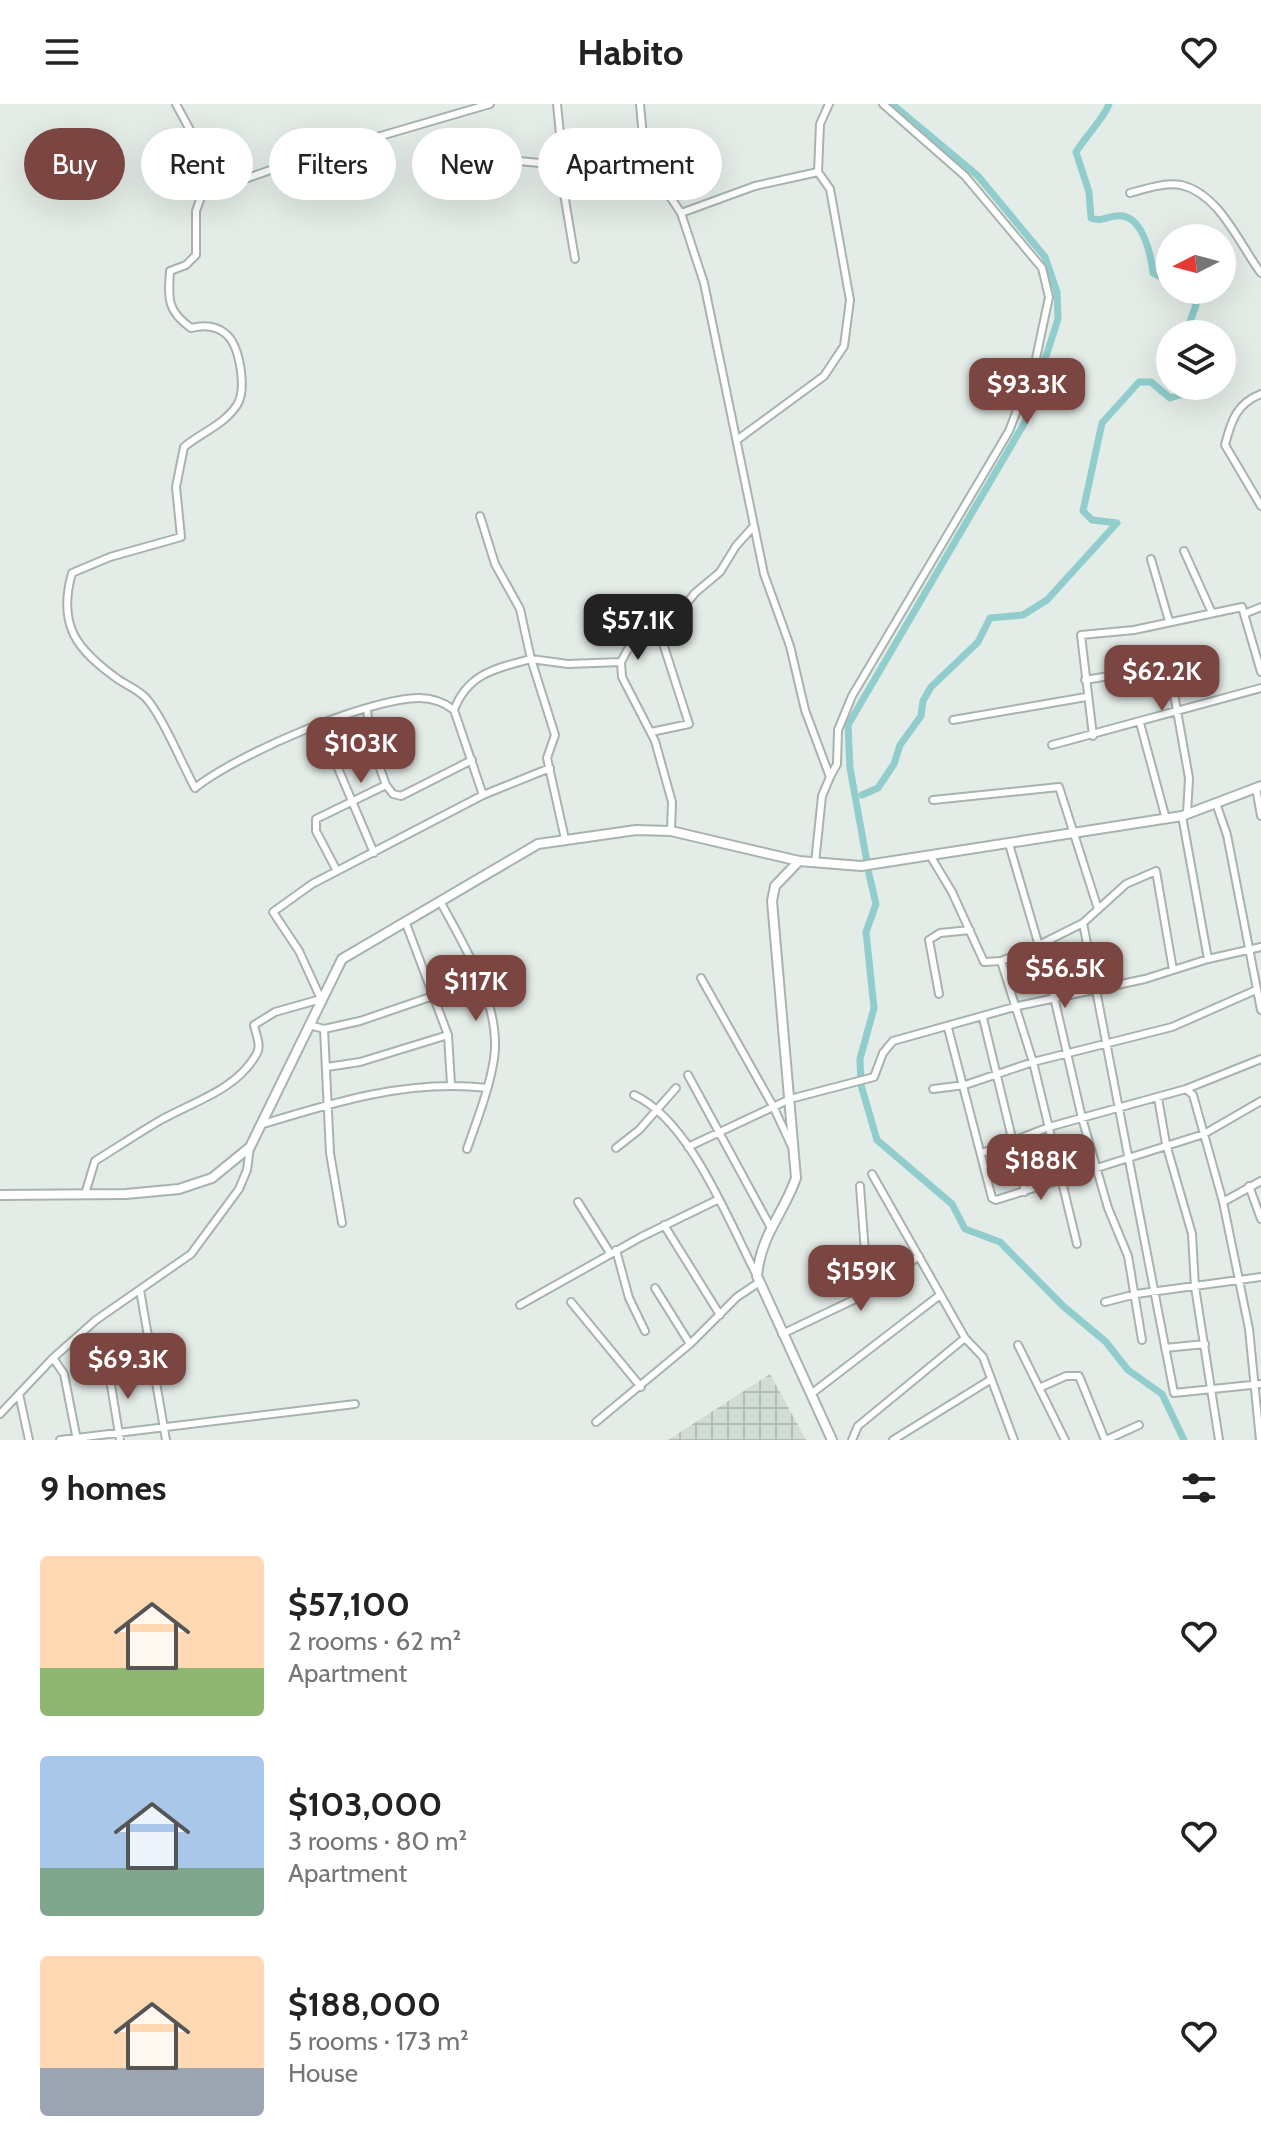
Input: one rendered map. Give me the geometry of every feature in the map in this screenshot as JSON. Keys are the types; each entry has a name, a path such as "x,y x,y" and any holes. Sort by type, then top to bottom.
{"street":[{"path":"176,104 189,128"},
{"path":"253,176 490,104"},
{"path":"557,104 559,128"},
{"path":"640,104 642,128"},
{"path":"737,440 824,376 844,346 850,300 830,189 818,172 820,124 829,104"},
{"path":"815,863 822,796 837,764 838,730 852,696 1009,431 1039,353 1049,297 1042,268 965,176 883,104"},
{"path":"681,213 755,186 818,172"},
{"path":"1130,193 1181,185 1218,208 1261,273"},
{"path":"200,200 196,211 196,255 186,265 170,271 168,295 174,316 191,328 206,324 226,333 234,346 241,371 240,401 225,421 184,447 176,487 181,537 110,557 72,573 65,597 68,625 79,645 100,666 145,697 195,788 262,751 331,721 420,698 445,703 454,710 483,795"},
{"path":"567,200 575,259"},
{"path":"672,200 681,213 708,297 764,574 790,646 805,710 830,777"},
{"path":"1251,260 1261,254"},
{"path":"1261,394 1245,400 1230,423 1225,445 1259,495 1261,506"},
{"path":"480,516 495,564 520,609 531,659 555,735 547,758 565,839"},
{"path":"671,831 672,802 651,732 622,677 621,662 628,649 670,624 695,593 720,572 736,546 753,527"},
{"path":"1184,551 1212,613"},
{"path":"1151,559 1169,621"},
{"path":"1093,736 1081,635 1134,630 1242,607 1261,672"},
{"path":"1244,614 1261,607"},
{"path":"651,732 689,724 659,631"},
{"path":"454,710 465,687 476,677 531,659 568,664 621,662"},
{"path":"1085,680 1169,666 1189,778 1184,815 1208,959"},
{"path":"1052,745 1261,688"},
{"path":"953,720 1086,697"},
{"path":"367,710 371,743 386,785 393,794 401,796 472,760"},
{"path":"331,721 332,754 374,853"},
{"path":"1140,723 1166,819"},
{"path":"321,999 299,951 273,912 312,884 483,795 550,768"},
{"path":"337,871 316,831 316,819 386,785"},
{"path":"933,800 1059,787 1098,909"},
{"path":"0,1195 126,1194 195,1186 234,1162 250,1147 342,959 538,844 636,830 671,831 799,861 861,866 1166,819 1258,787 1261,816"},
{"path":"1216,803 1227,835 1261,1010"},
{"path":"1009,844 1054,997 1097,1170 1128,1256 1142,1340"},
{"path":"931,857 984,962 1001,961 1083,923 1126,884 1156,871 1173,970"},
{"path":"596,1422 641,1387 758,1280 759,1251 770,1226 788,1203 796,1178 796,1156 772,901 775,886 799,861"},
{"path":"440,901 484,992 492,1025 494,1056 467,1149"},
{"path":"405,921 436,995 448,1035 451,1084"},
{"path":"1083,923 1174,1393 1258,1384"},
{"path":"939,994 929,940 940,933 970,930"},
{"path":"688,1147 790,1099 874,1077 883,1053 893,1041 1018,1006 1261,947"},
{"path":"1001,961 1018,1006 1077,1244"},
{"path":"701,978 773,1106 796,1156"},
{"path":"933,1089 965,1085 1033,1062 1172,1027 1256,990"},
{"path":"309,1025 324,1029 360,1021 436,995"},
{"path":"85,1194 95,1161 161,1120 212,1096 237,1076 256,1056 259,1046 254,1025 275,1012 321,999"},
{"path":"983,1018 1025,1192"},
{"path":"948,1028 992,1198 996,1200 1204,1134 1261,1101"},
{"path":"324,1029 330,1153 342,1223"},
{"path":"327,1067 360,1062 448,1035"},
{"path":"982,1153 1049,1127 1186,1089 1261,1059"},
{"path":"688,1075 770,1226"},
{"path":"260,1125 327,1105 406,1087 451,1084 487,1088"},
{"path":"616,1148 659,1110 676,1088"},
{"path":"1186,1089 1193,1095 1223,1202 1258,1384 1260,1440"},
{"path":"634,1095 659,1110 688,1147 758,1280 832,1440"},
{"path":"1158,1098 1166,1144 1192,1234 1195,1287 1219,1440"},
{"path":"0,1414 53,1358 96,1320 191,1254 239,1189 250,1160 250,1147"},
{"path":"872,1174 965,1338 983,1357 1014,1440"},
{"path":"1223,1202 1261,1181"},
{"path":"860,1186 868,1293"},
{"path":"1249,1186 1261,1219"},
{"path":"520,1305 613,1252 717,1200"},
{"path":"578,1202 613,1252 629,1298 645,1331"},
{"path":"664,1225 720,1315"},
{"path":"782,1334 868,1293 919,1256"},
{"path":"1105,1302 1136,1294 1261,1277"},
{"path":"655,1288 690,1344"},
{"path":"140,1290 166,1440"},
{"path":"811,1394 940,1295"},
{"path":"571,1302 641,1387"},
{"path":"852,1440 858,1426 965,1338"},
{"path":"1165,1348 1205,1344"},
{"path":"1018,1345 1065,1440"},
{"path":"53,1358 64,1374 77,1439"},
{"path":"108,1367 119,1437"},
{"path":"1039,1388 1066,1376 1079,1376 1106,1440 1139,1425"},
{"path":"893,1440 990,1380"},
{"path":"19,1394 29,1440"},
{"path":"60,1440 119,1437 165,1427 355,1404"}],"shaded area":[{"path":"770,1374 806,1440 668,1440"}],"waterway":[{"path":"867,862 850,768 848,725 1025,422 1058,319 1057,292 1045,257 978,176 892,104"},
{"path":"1109,104 1076,152 1089,192 1091,218 1125,217 1139,227 1156,275"},
{"path":"1191,320 1195,304"},
{"path":"862,795 878,788 894,764 900,745 921,716 923,701 931,687 978,642 990,618 1023,615 1047,600 1117,523 1092,520 1083,511 1102,423 1139,382 1151,382 1156,386"},
{"path":"868,870 876,904 866,932 874,1008 860,1059 861,1085 877,1140 952,1204 965,1229 1000,1242 1063,1306 1106,1342 1128,1370 1162,1394 1184,1440"}]}
